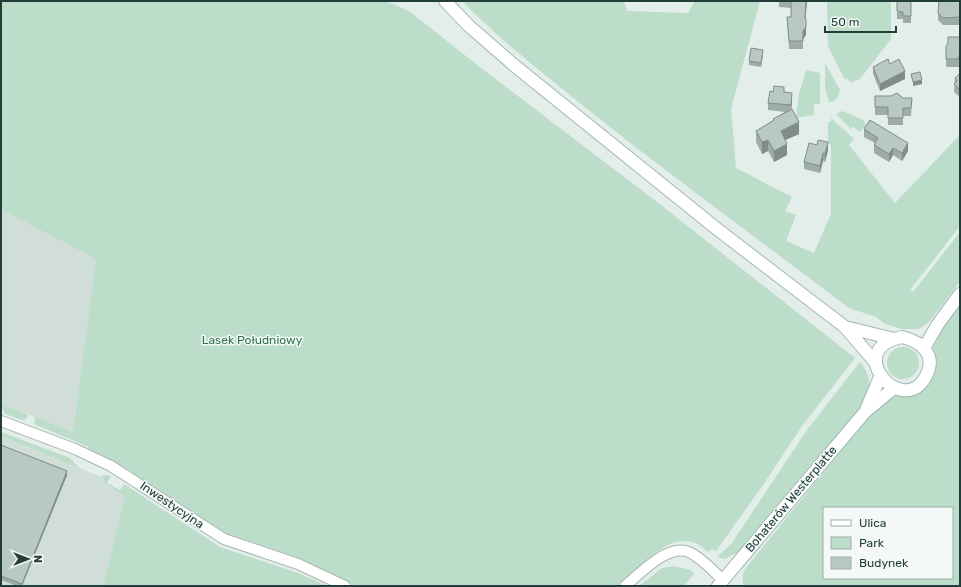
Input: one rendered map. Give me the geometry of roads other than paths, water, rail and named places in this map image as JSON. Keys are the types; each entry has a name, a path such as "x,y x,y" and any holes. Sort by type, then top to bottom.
{"main road":[{"path":"445,1 469,26 515,66 717,229 845,328 875,362 880,377 886,384 894,388 911,389 924,379 929,363 920,344 902,337 894,339 886,344 879,352 875,362"},
{"path":"920,344 938,324 960,294"},
{"path":"845,328 894,339"},
{"name":"Bohaterów Westerplatte","path":"865,412 880,377"},
{"name":"Bohaterów Westerplatte","path":"721,583 865,412 894,388"}],"street":[{"name":"Inwestycyjna","path":"1,421 75,449 111,466 224,539 298,564 345,586"},
{"path":"626,586 651,564 667,554 680,550 688,552 698,558 721,583"}],"park label":[{"name":"Lasek Południowy","path":"252,340"}]}
